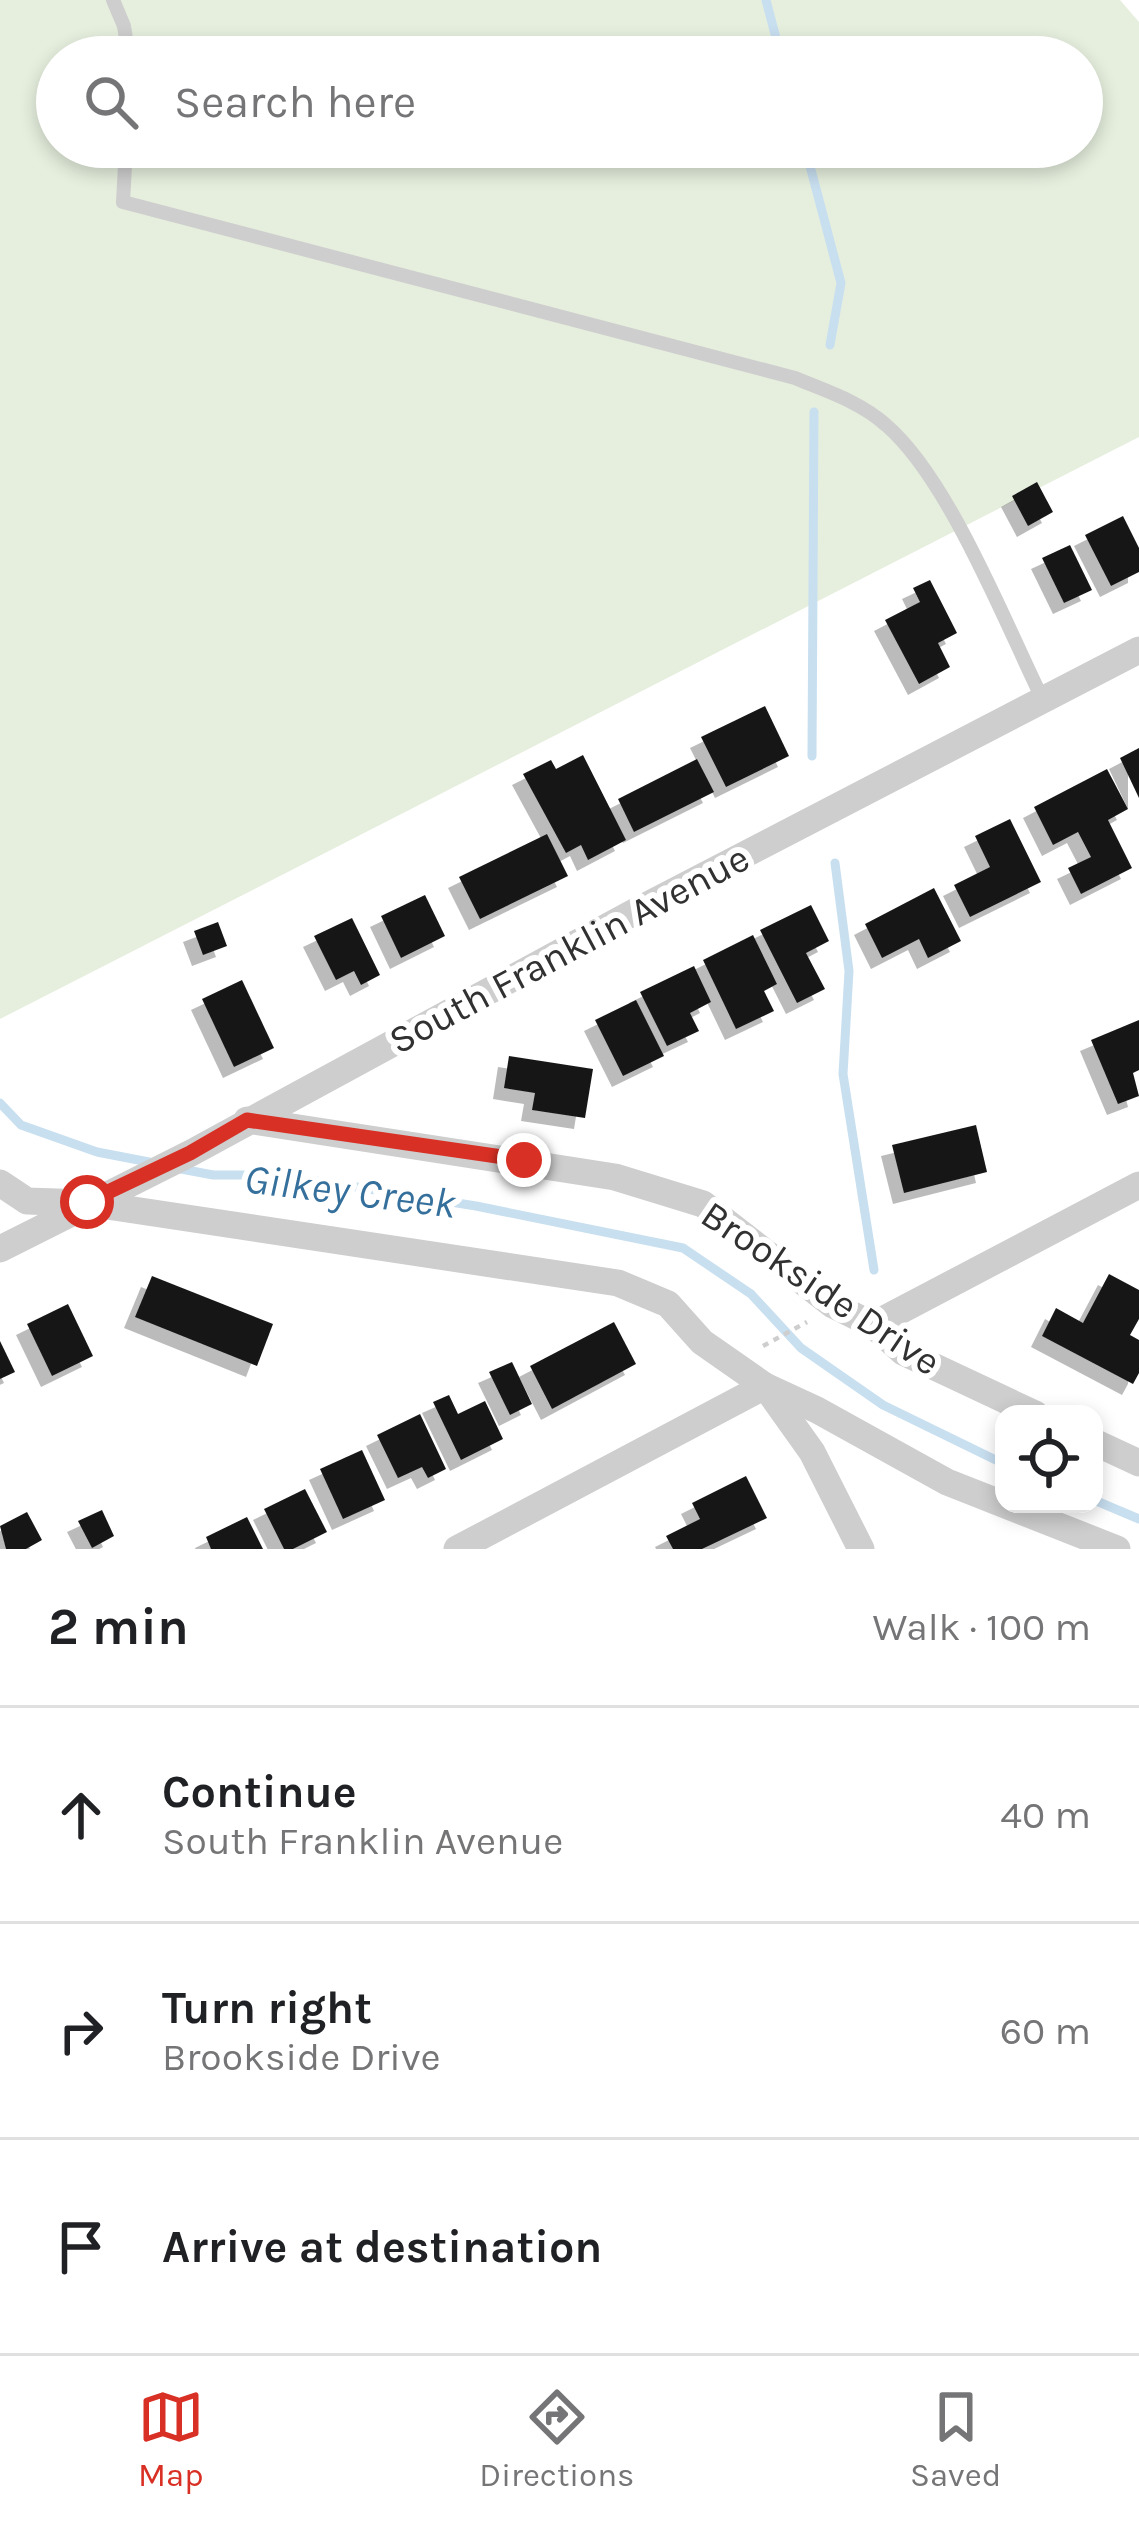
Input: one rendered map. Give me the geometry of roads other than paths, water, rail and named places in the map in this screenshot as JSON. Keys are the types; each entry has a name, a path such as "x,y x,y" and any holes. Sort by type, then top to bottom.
{"street":[{"name":"South Franklin Avenue","path":"0,1249 1139,650"},
{"name":"Brookside Drive","path":"247,1120 616,1177 703,1204 833,1304 873,1324 903,1352 1016,1405"},
{"path":"0,1183 27,1201 87,1202 617,1283 668,1304 702,1342 765,1386 947,1482 1117,1549"},
{"path":"873,1324 1139,1185"},
{"path":"457,1549 765,1386"},
{"path":"765,1386 812,1453 861,1549"},
{"path":"1103,1446 1139,1463"}],"lane":[{"path":"113,0 126,36"},
{"path":"125,168 123,202 795,378 847,399 887,425 940,492 1043,701"}],"waterway":[{"path":"766,0 775,36"},
{"path":"811,168 841,283 830,345"},
{"path":"812,756 814,412"},
{"path":"835,863 849,971 843,1074 874,1270"},
{"name":"Gilkey Creek","path":"0,1103 21,1125 97,1152 154,1163"},
{"name":"Gilkey Creek","path":"176,1168 213,1175 281,1175 476,1206 683,1248 751,1294 801,1348 883,1405 995,1460"},
{"name":"Gilkey Creek","path":"1103,1504 1139,1519"}]}
